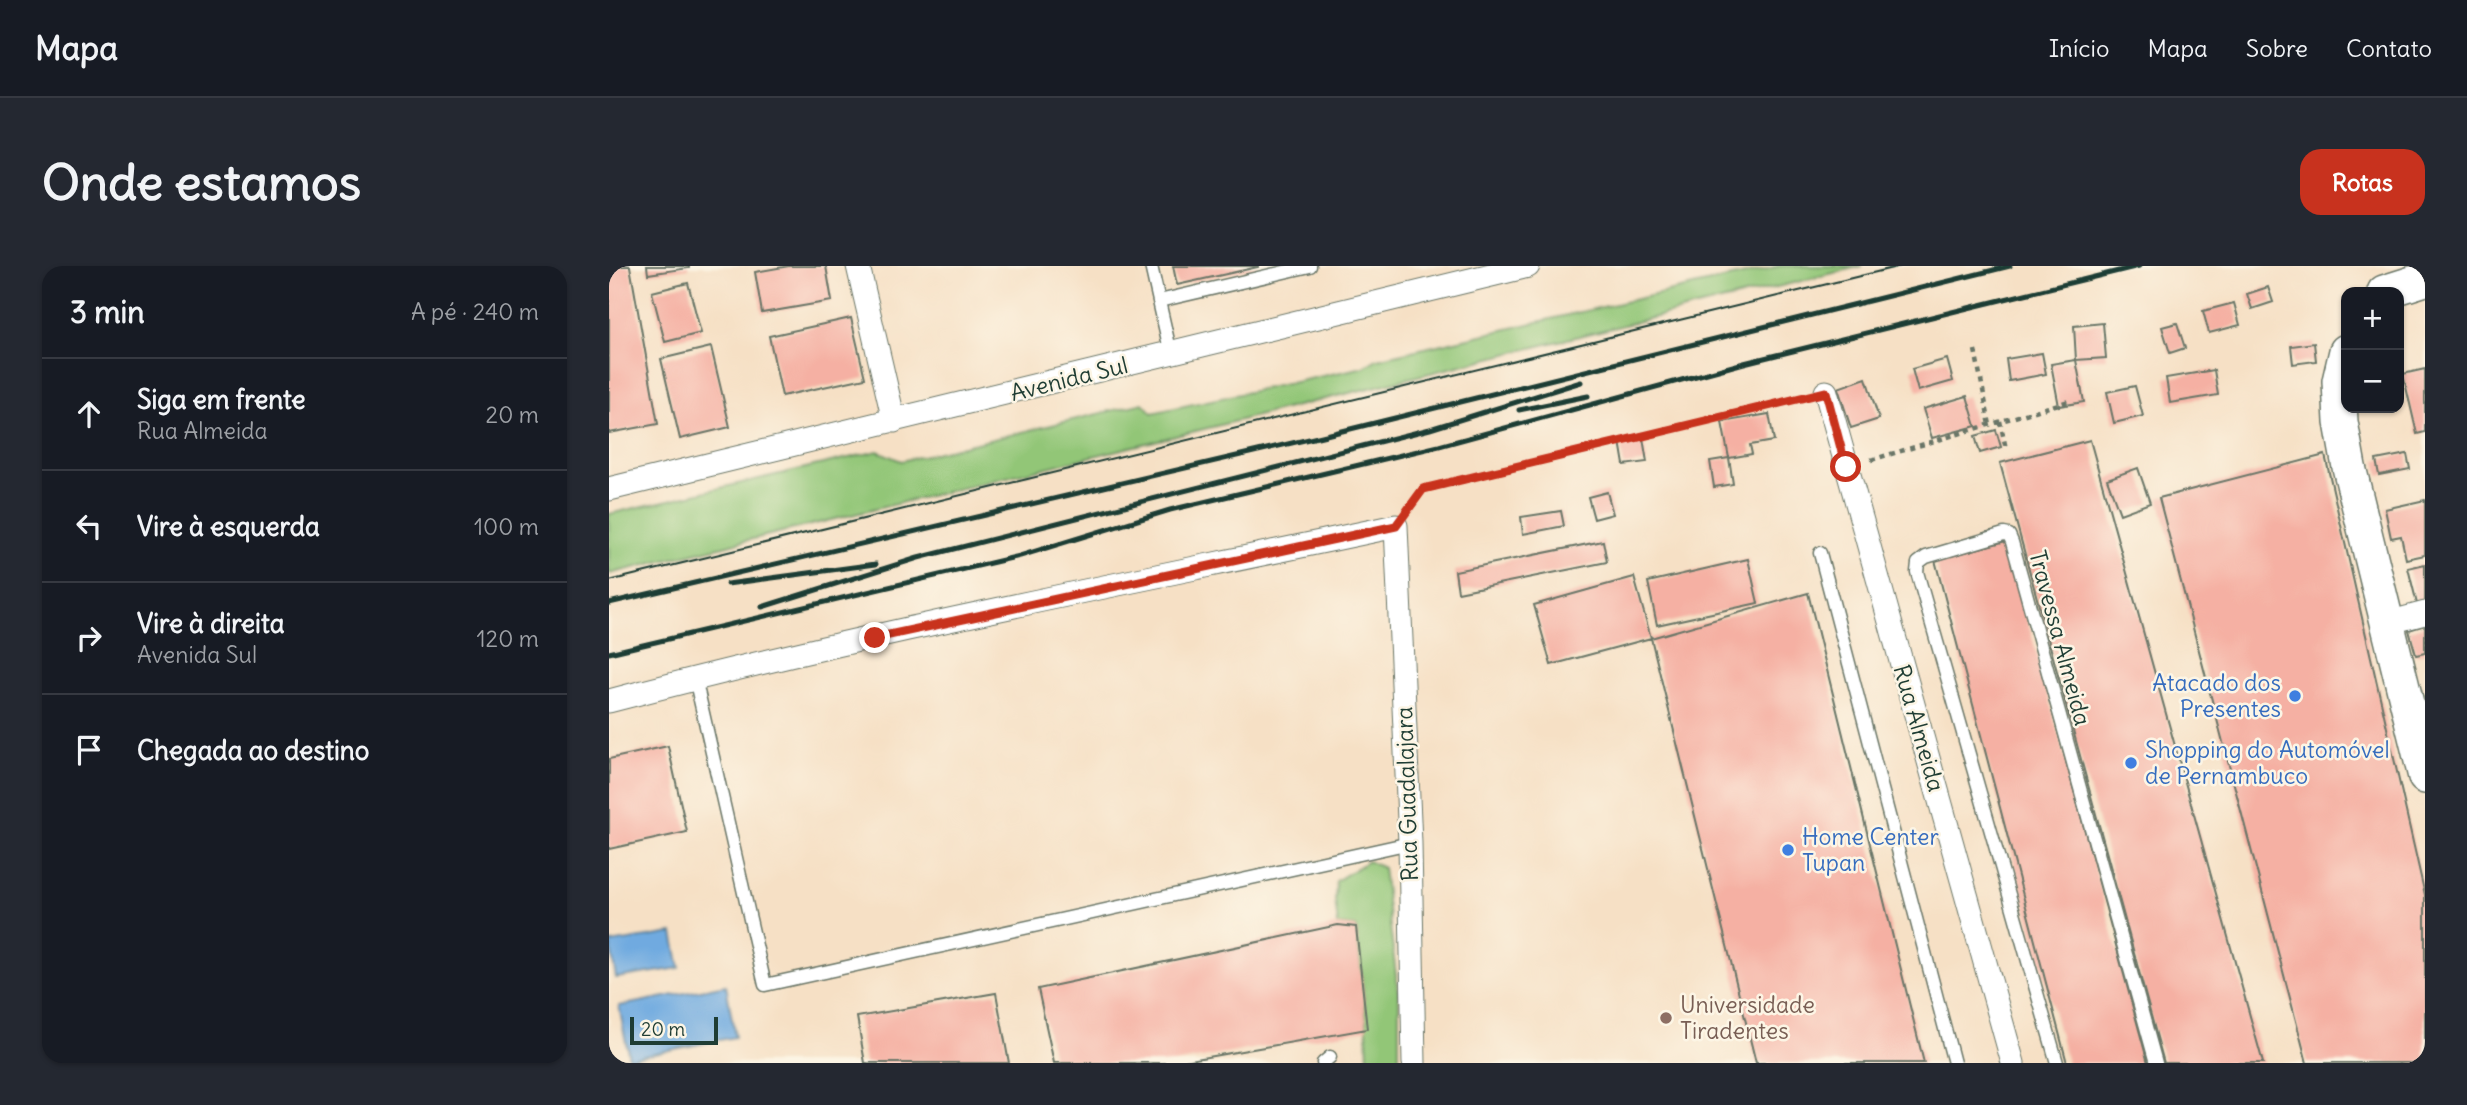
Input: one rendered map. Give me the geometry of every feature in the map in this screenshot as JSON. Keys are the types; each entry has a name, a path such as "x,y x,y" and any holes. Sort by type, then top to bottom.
{"street":[{"path":"858,266 894,421"},
{"name":"Avenida Sul","path":"609,489 1528,266"},
{"path":"2401,287 2425,280"},
{"path":"2341,372 2341,422 2349,467 2387,623 2418,719 2425,777"},
{"name":"Rua Almeida","path":"1826,392 2013,1063"},
{"path":"609,701 695,678 1396,526"},
{"name":"Rua Guadalajara","path":"1396,526 1410,843 1414,1063"},
{"path":"2387,623 2425,613"}],"lane":[{"path":"1151,266 1171,354"},
{"path":"1159,301 1271,270 1310,266"},
{"name":"Travessa Almeida","path":"2057,1063 1917,572 1918,563 1926,557 2004,534 2009,535 2012,542 2156,1063"},
{"path":"1820,553 1954,1063"},
{"path":"695,678 765,985 1410,843"}],"path":[{"path":"1975,350 1990,425"},
{"path":"1396,526 1423,489 1826,392"},
{"path":"1846,467 2072,400"},
{"path":"2000,421 2006,449"}],"green space":[{"path":"1780,266 1862,266 609,574 609,514 878,451 901,461 1143,403 1152,413 1364,367 1377,359"},
{"path":"1368,861 1383,868 1399,1000 1399,1063 1368,1063 1356,927 1338,925 1336,881"}],"water":[{"path":"673,933 680,968 616,978 610,943"},
{"path":"726,985 735,1037 629,1058 619,1006"}],"building":[{"path":"609,266 630,266 658,424 609,433"},
{"path":"647,266 689,266 689,268 648,274"},
{"path":"789,266 826,266 832,301 762,313 755,272"},
{"path":"1173,266 1258,266 1258,267 1177,285"},
{"path":"688,283 701,333 665,342 652,292"},
{"path":"2268,287 2273,302 2252,309 2247,294"},
{"path":"2234,303 2240,325 2209,333 2203,311"},
{"path":"851,318 865,378 782,396 769,336"},
{"path":"2103,323 2106,358 2076,360 2074,326"},
{"path":"2177,323 2185,348 2170,353 2162,327"},
{"path":"2314,343 2316,361 2293,364 2291,346"},
{"path":"711,347 730,427 680,439 661,359"},
{"path":"2042,353 2046,374 2009,381 2006,359"},
{"path":"1947,359 1953,381 1918,391 1912,369"},
{"path":"2076,360 2084,402 2059,406 2051,364"},
{"path":"2425,369 2425,432 2417,434 2404,374"},
{"path":"2214,370 2218,395 2170,403 2166,378"},
{"path":"1866,378 1879,419 1851,428 1838,388"},
{"path":"2135,386 2143,416 2114,423 2107,392"},
{"path":"1967,396 1976,426 1932,438 1923,409"},
{"path":"1769,414 1774,441 1750,445 1752,454 1729,458 1722,422"},
{"path":"1996,430 2001,447 1980,453 1975,436"},
{"path":"1643,438 1647,462 1624,465 1620,441"},
{"name":"Shopping do Automóvel de Pernambuco","path":"2090,440 2263,1063 2164,1063 2000,463"},
{"path":"2407,454 2410,469 2379,475 2376,460"},
{"name":"Atacado dos Presentes","path":"2325,455 2425,895 2425,1063 2307,1063 2159,498"},
{"path":"1729,458 1733,484 1714,487 1710,461"},
{"path":"2138,468 2150,503 2120,514 2107,479"},
{"path":"1607,492 1613,514 1594,519 1588,497"},
{"path":"2425,500 2425,555 2406,559 2401,536 2391,538 2385,509"},
{"path":"1561,511 1564,526 1523,534 1521,517"},
{"path":"1603,541 1607,562 1458,592 1455,571"},
{"path":"2006,541 2148,1063 2067,1063 1935,560"},
{"path":"1748,559 1758,603 1657,625 1648,582"},
{"path":"2425,564 2425,602 2417,604 2408,568"},
{"path":"1634,577 1651,638 1551,665 1534,605"},
{"name":"Home Center Tupan","path":"1808,593 1924,1063 1756,1063 1651,638"},
{"path":"2425,625 2425,653 2416,655 2409,630"},
{"path":"668,746 687,832 609,849 609,759"},
{"path":"1338,925 1356,927 1367,1029 1173,1063 1054,1063 1038,989"},
{"path":"996,993 1009,1063 865,1063 857,1017"}],"tram line":[{"path":"609,581 1901,266"}],"railway":[{"path":"609,603 1322,436 2010,266"},
{"path":"609,653 1020,556 1170,510 1439,446 1744,363 2139,266"},
{"path":"762,607 918,558 1430,429 1581,382"},
{"path":"1519,410 1588,396"},
{"path":"727,584 876,564"}],"place":[{"name":"Atacado dos Presentes","path":"2295,696"},
{"name":"Shopping do Automóvel de Pernambuco","path":"2131,763"},
{"name":"Home Center Tupan","path":"1788,850"},
{"name":"Universidade Tiradentes","path":"1666,1018"}],"route":[{"path":"875,638 1396,526 1423,489 1826,392 1846,467"}]}
